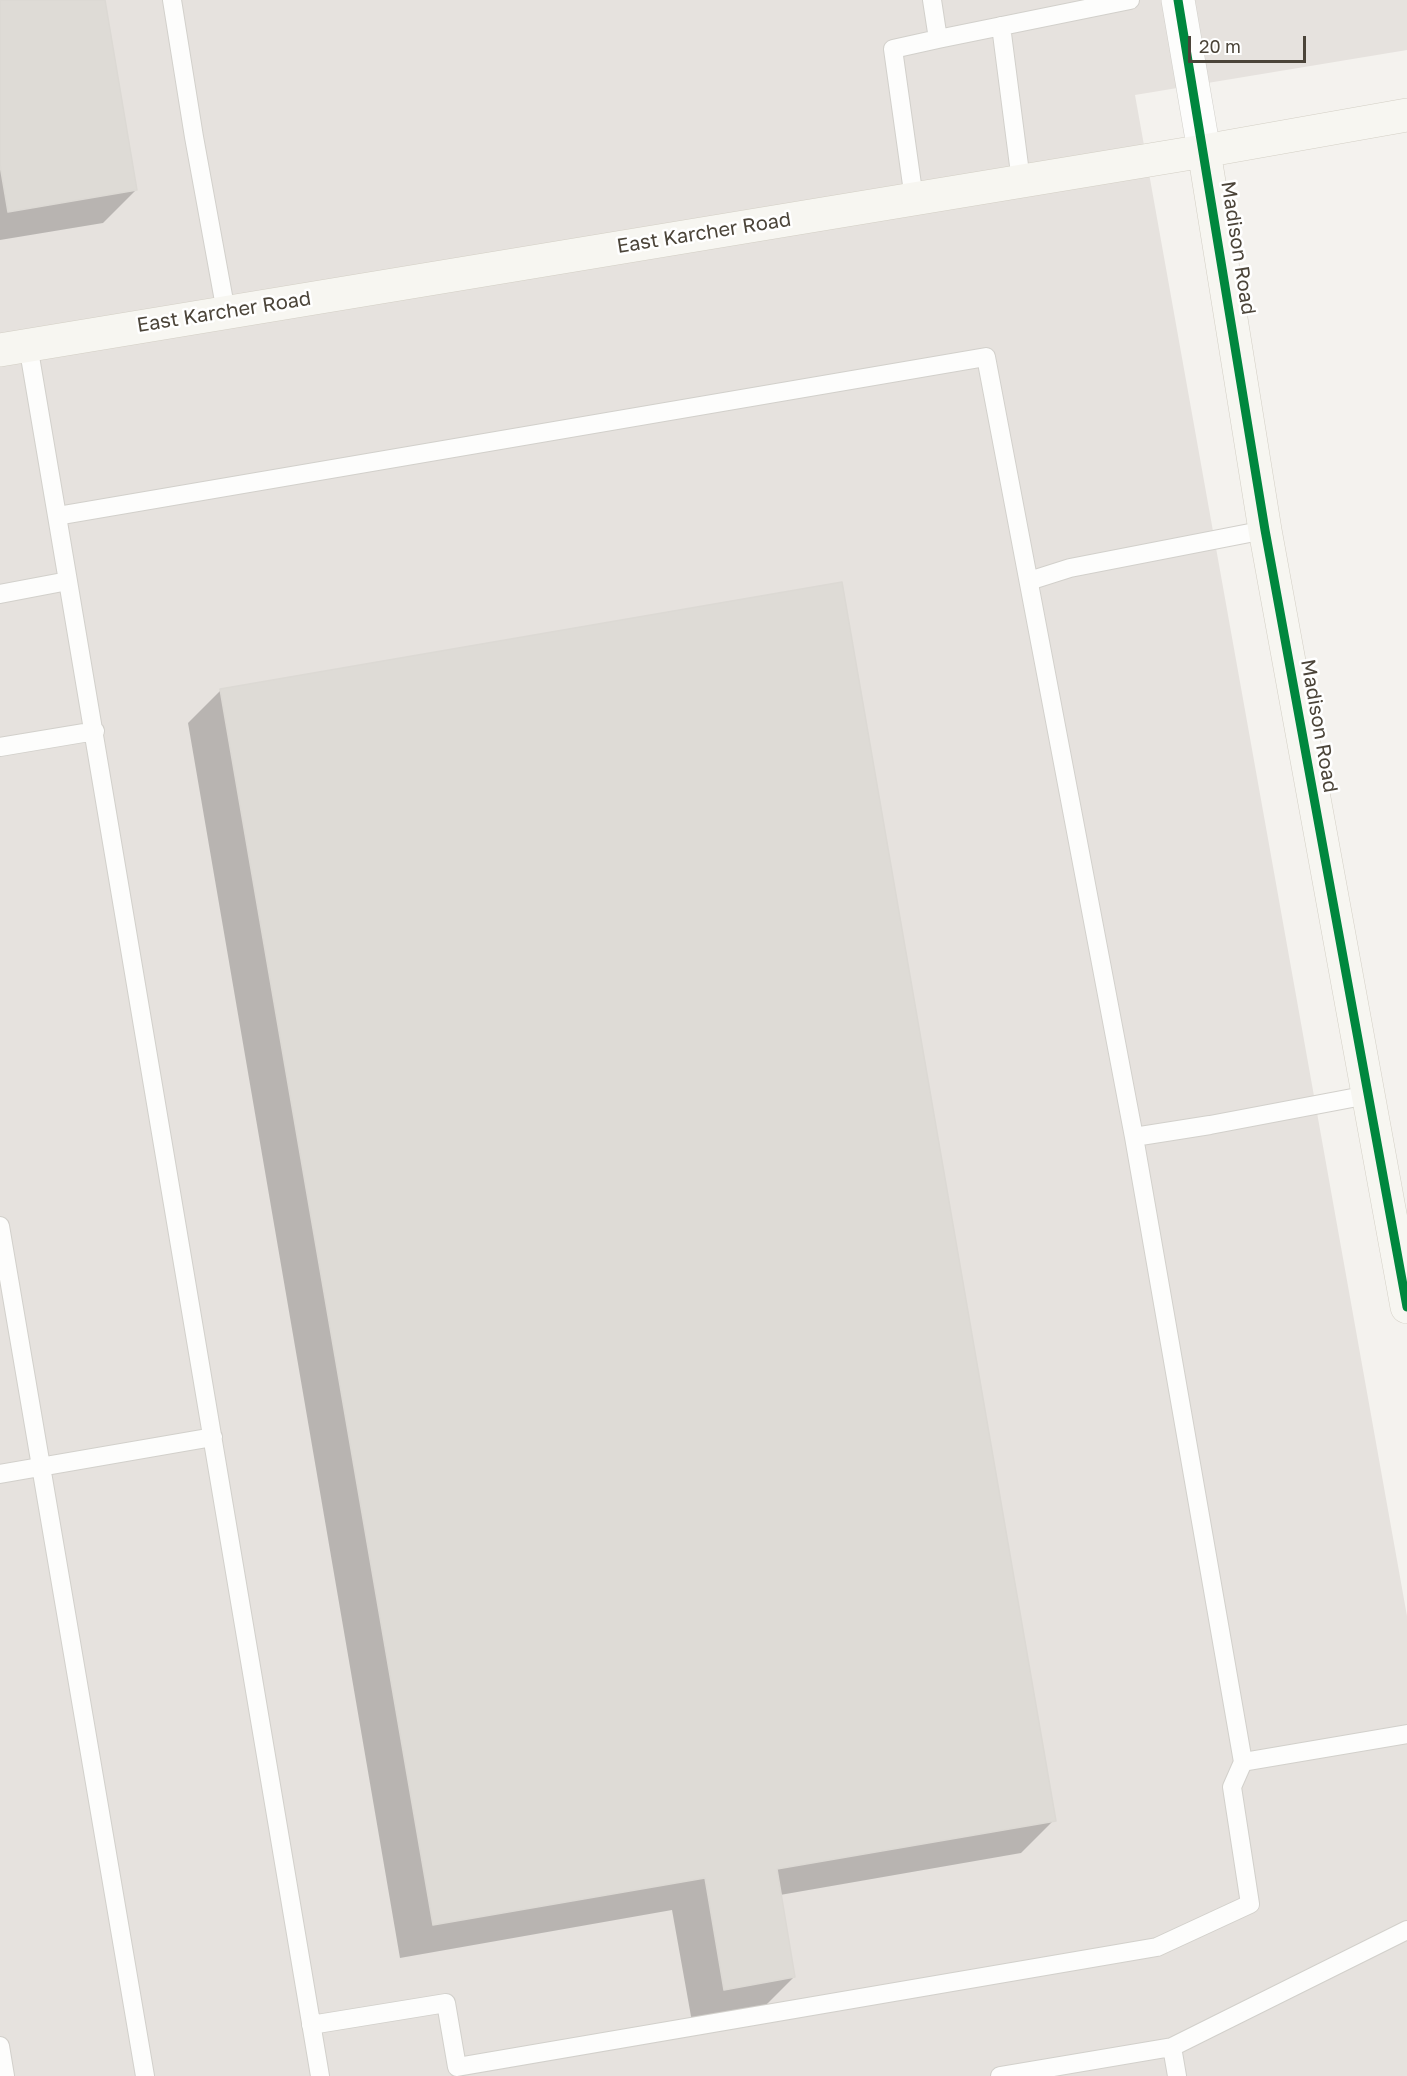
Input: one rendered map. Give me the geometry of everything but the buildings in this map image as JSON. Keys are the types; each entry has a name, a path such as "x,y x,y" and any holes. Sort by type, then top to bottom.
{"main road":[{"name":"East Karcher Road","path":"14,347 1204,151 1407,115"},
{"name":"Madison Road","path":"1204,151 1264,530 1407,1307"}],"street":[{"path":"1178,0 1204,151"}],"lane":[{"path":"172,0 226,312"},
{"path":"932,0 938,39"},
{"path":"914,199 893,49 1130,0"},
{"path":"1001,26 1021,181"},
{"path":"14,347 57,516 320,2076"},
{"path":"57,516 986,357 1134,1137 1243,1762 1232,1786 1250,1904 1157,1947 457,2067 446,2003 311,2025"},
{"path":"1029,581 1070,568 1264,530"},
{"path":"0,594 68,581"},
{"path":"0,747 95,731"},
{"path":"1134,1137 1368,1095"},
{"path":"0,1226 145,2076"},
{"path":"0,1474 213,1437"},
{"path":"1243,1762 1407,1734"},
{"path":"1000,2076 1172,2047 1407,1930"},
{"path":"0,2046 5,2076"},
{"path":"1172,2047 1177,2076"}],"shaded area":[{"path":"0,0 1407,0 1407,50 1135,95 1407,1616 1407,2076 0,2076"}],"cycle path":[{"path":"1178,0 1265,530 1407,1307"}]}
